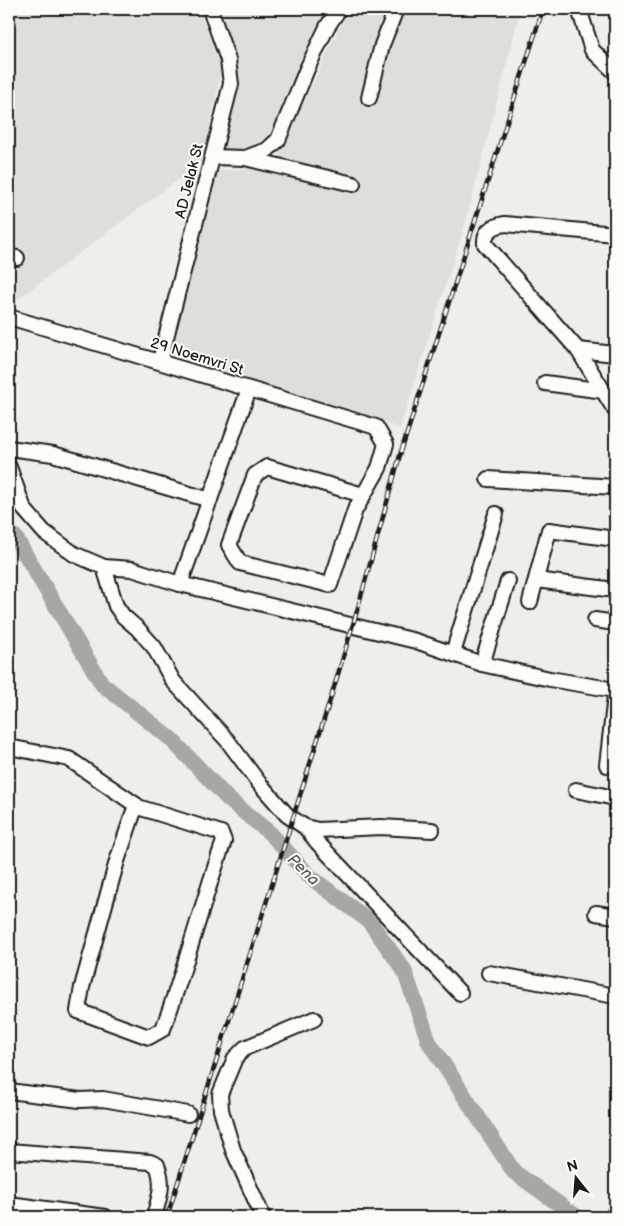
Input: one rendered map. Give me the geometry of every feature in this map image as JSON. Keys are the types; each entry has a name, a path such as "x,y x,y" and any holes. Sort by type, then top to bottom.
{"street":[{"name":"AD Jelak St","path":"160,361 231,84 228,60 210,9"},
{"path":"245,158 267,150 278,140 307,69 328,26 340,9"},
{"path":"369,98 382,45 396,9"},
{"path":"579,9 592,50 615,72"},
{"path":"213,157 245,158 353,184"},
{"path":"615,234 505,224 492,227 484,238 485,244 578,350 615,410"},
{"name":"29 Noemvri St","path":"9,317 376,427 386,444 378,468 363,495"},
{"path":"578,350 615,354"},
{"path":"545,384 604,391"},
{"path":"180,584 249,389"},
{"path":"9,448 54,454 210,500"},
{"path":"267,466 363,495 355,510 330,585 240,563 228,545 255,475 267,466"},
{"path":"9,467 24,509 44,532 74,554 104,567 132,569 180,584 416,641 482,664 550,679 615,690"},
{"path":"488,479 615,487"},
{"path":"453,653 496,514"},
{"path":"530,602 549,530 615,539"},
{"path":"104,567 116,606 123,616 154,647 173,681 227,740 282,811 305,827 460,993"},
{"path":"482,664 508,580"},
{"path":"536,580 615,590"},
{"path":"595,620 615,623"},
{"path":"607,765 615,696"},
{"path":"9,747 70,759 136,805 221,833 224,841 176,994 163,1030 150,1037 78,1011 82,987 114,870 136,805"},
{"path":"576,790 615,798"},
{"path":"305,827 318,830 381,827 432,830"},
{"path":"596,913 615,916"},
{"path":"489,973 615,996"},
{"path":"263,1217 233,1150 221,1110 220,1094 235,1058 245,1048 314,1019"},
{"path":"9,1091 80,1100 103,1100 188,1114"},
{"path":"9,1151 150,1162 157,1166 162,1177 161,1193 154,1217"},
{"path":"9,1204 105,1217"},
{"path":"613,1217 615,1212"}],"shaded area":[{"path":"9,9 200,9 221,70 203,161 10,305"},
{"path":"218,9 336,9 276,140 254,153 217,150 231,55"},
{"path":"356,9 521,9 464,228 400,428 171,354 216,171 247,168 276,161 344,18"},
{"path":"9,1207 96,1217 9,1217"}],"waterway":[{"name":"Pena","path":"9,534 15,537 102,684 171,739 228,799 271,834 309,876 369,921 404,970 429,1042 514,1172 577,1217"}],"railway":[{"path":"167,1217 332,694 400,455 543,9"}]}
